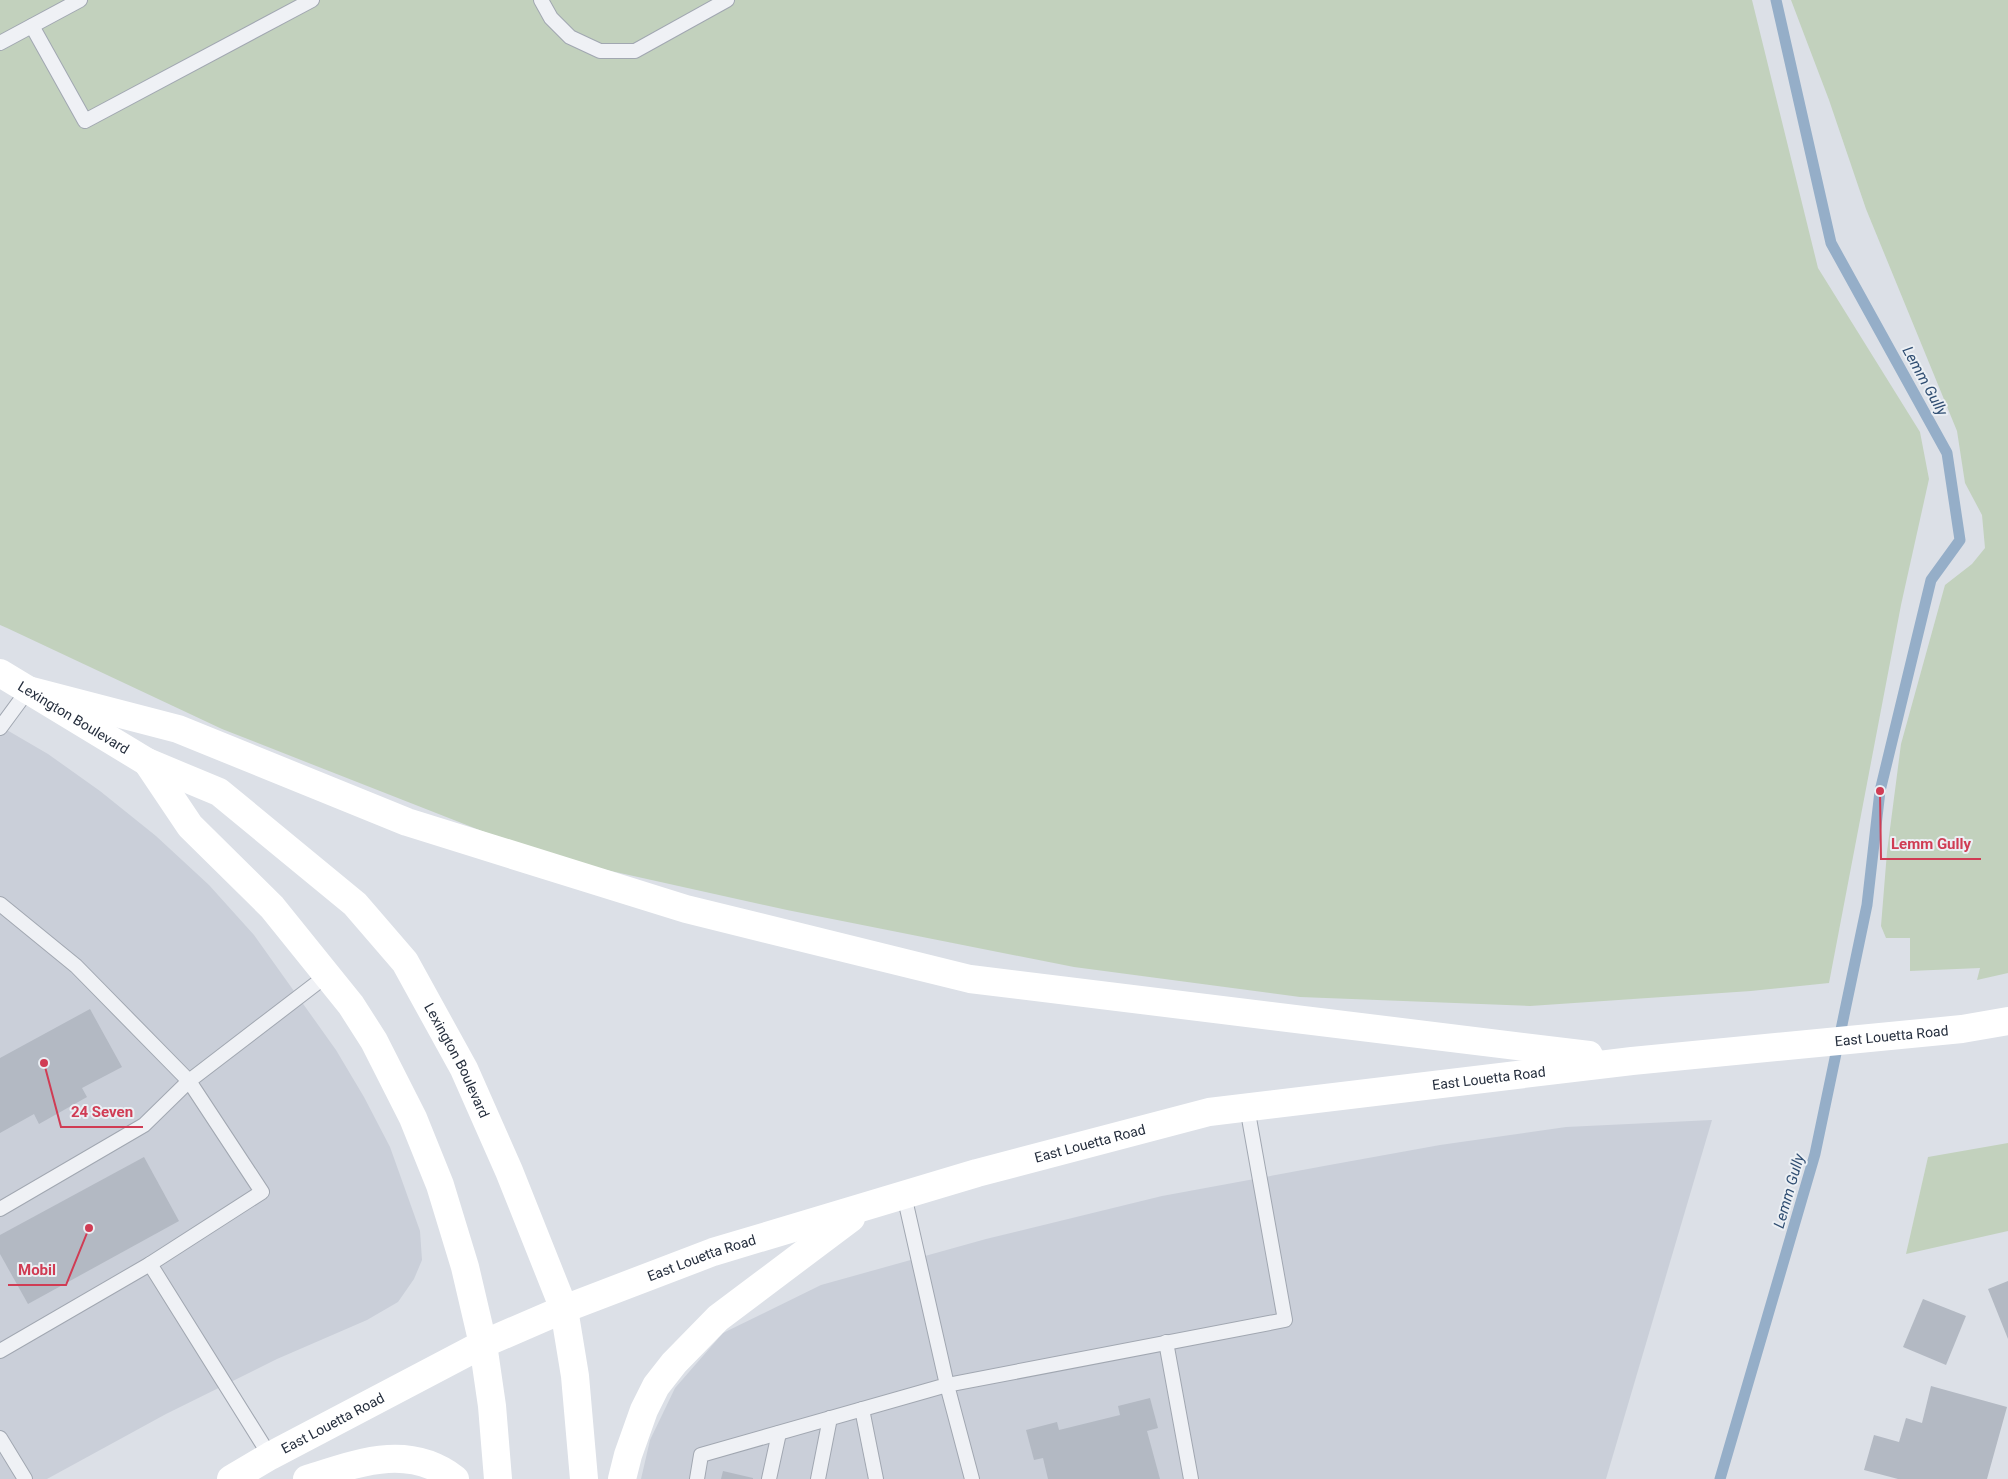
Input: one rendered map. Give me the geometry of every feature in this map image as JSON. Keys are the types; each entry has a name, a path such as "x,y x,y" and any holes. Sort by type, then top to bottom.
{"main road":[{"name":"Lexington Boulevard","path":"0,673 147,762 219,792 355,904 405,962 464,1069 509,1172 564,1310 575,1376 584,1479"},
{"path":"28,690 178,729 407,822 686,908 970,979 1632,1061"},
{"name":"Lexington Boulevard","path":"147,762 190,826 272,907 351,1005 374,1041 413,1118 440,1185 465,1267 483,1344 492,1406 498,1479"},
{"name":"East Louetta Road","path":"231,1479 270,1456 483,1344 713,1252 977,1173 1209,1112 1632,1061 1962,1029 2008,1021"},
{"path":"622,1479 628,1455 644,1410 656,1386 674,1363 718,1318 866,1206"},
{"path":"307,1479 369,1461 398,1459 423,1461 441,1468 455,1479"}],"lane":[{"path":"0,43 80,0"},
{"path":"32,26 85,122 312,0"},
{"path":"540,0 551,18 570,37 600,51 635,51 727,0"},
{"path":"0,728 28,690"},
{"path":"0,904 76,966 189,1081 262,1192 150,1264 0,1351"},
{"path":"0,1209 144,1125 189,1081 326,976"},
{"path":"696,1479 701,1455 947,1385 1285,1320 1247,1107"},
{"path":"904,1195 947,1385 972,1479"},
{"path":"150,1264 270,1456"},
{"path":"1166,1342 1191,1479"},
{"path":"862,1409 876,1479"},
{"path":"818,1479 830,1418"},
{"path":"769,1479 779,1433"},
{"path":"0,1438 25,1479"}],"shaded area":[{"path":"0,726 48,754 100,791 156,836 209,885 254,935 336,1050 364,1097 390,1147 420,1231 422,1260 414,1279 398,1302 367,1320 277,1359 166,1414 47,1479 0,1479"},
{"path":"1712,1120 1606,1479 641,1479 650,1440 675,1388 723,1333 821,1285 986,1239 1162,1196 1440,1145 1566,1127"}],"green space":[{"path":"0,0 1752,0 1818,268 1920,432 1929,479 1901,605 1829,983 1751,991 1530,1006 1300,997 1074,967 787,910 548,857 222,729 0,625"},
{"path":"1791,0 2008,0 2008,973 1977,980 1980,968 1910,971 1910,938 1886,938 1881,926 1887,852 1901,744 1945,585 1972,564 1985,548 1982,515 1965,483 1957,431 1866,209 1829,100"},
{"path":"2008,1143 2008,1231 1906,1254 1928,1157"}],"building":[{"path":"90,1009 122,1067 82,1088 87,1097 39,1124 34,1114 0,1133 0,1058"},
{"path":"144,1157 179,1221 28,1304 0,1254 0,1235"},
{"path":"2008,1281 2008,1339 1988,1289"},
{"path":"1923,1299 1966,1316 1946,1365 1903,1347"},
{"path":"1931,1386 2007,1407 1987,1479 1898,1479 1864,1470 1874,1435 1899,1442 1906,1418 1922,1423"},
{"path":"1150,1398 1158,1428 1147,1431 1160,1479 1048,1479 1043,1458 1034,1460 1026,1430 1057,1422 1059,1430 1120,1415 1118,1406"},
{"path":"723,1471 753,1478 753,1479 721,1479"}],"waterway":[{"name":"Lemm Gully","path":"1720,1479 1815,1154 1867,905 1880,791 1931,580 1960,540 1947,453 1831,243 1776,0"}],"place":[{"name":"Lemm Gully","path":"1880,791"},
{"name":"24 Seven","path":"44,1063"},
{"name":"Mobil","path":"89,1228"}]}
